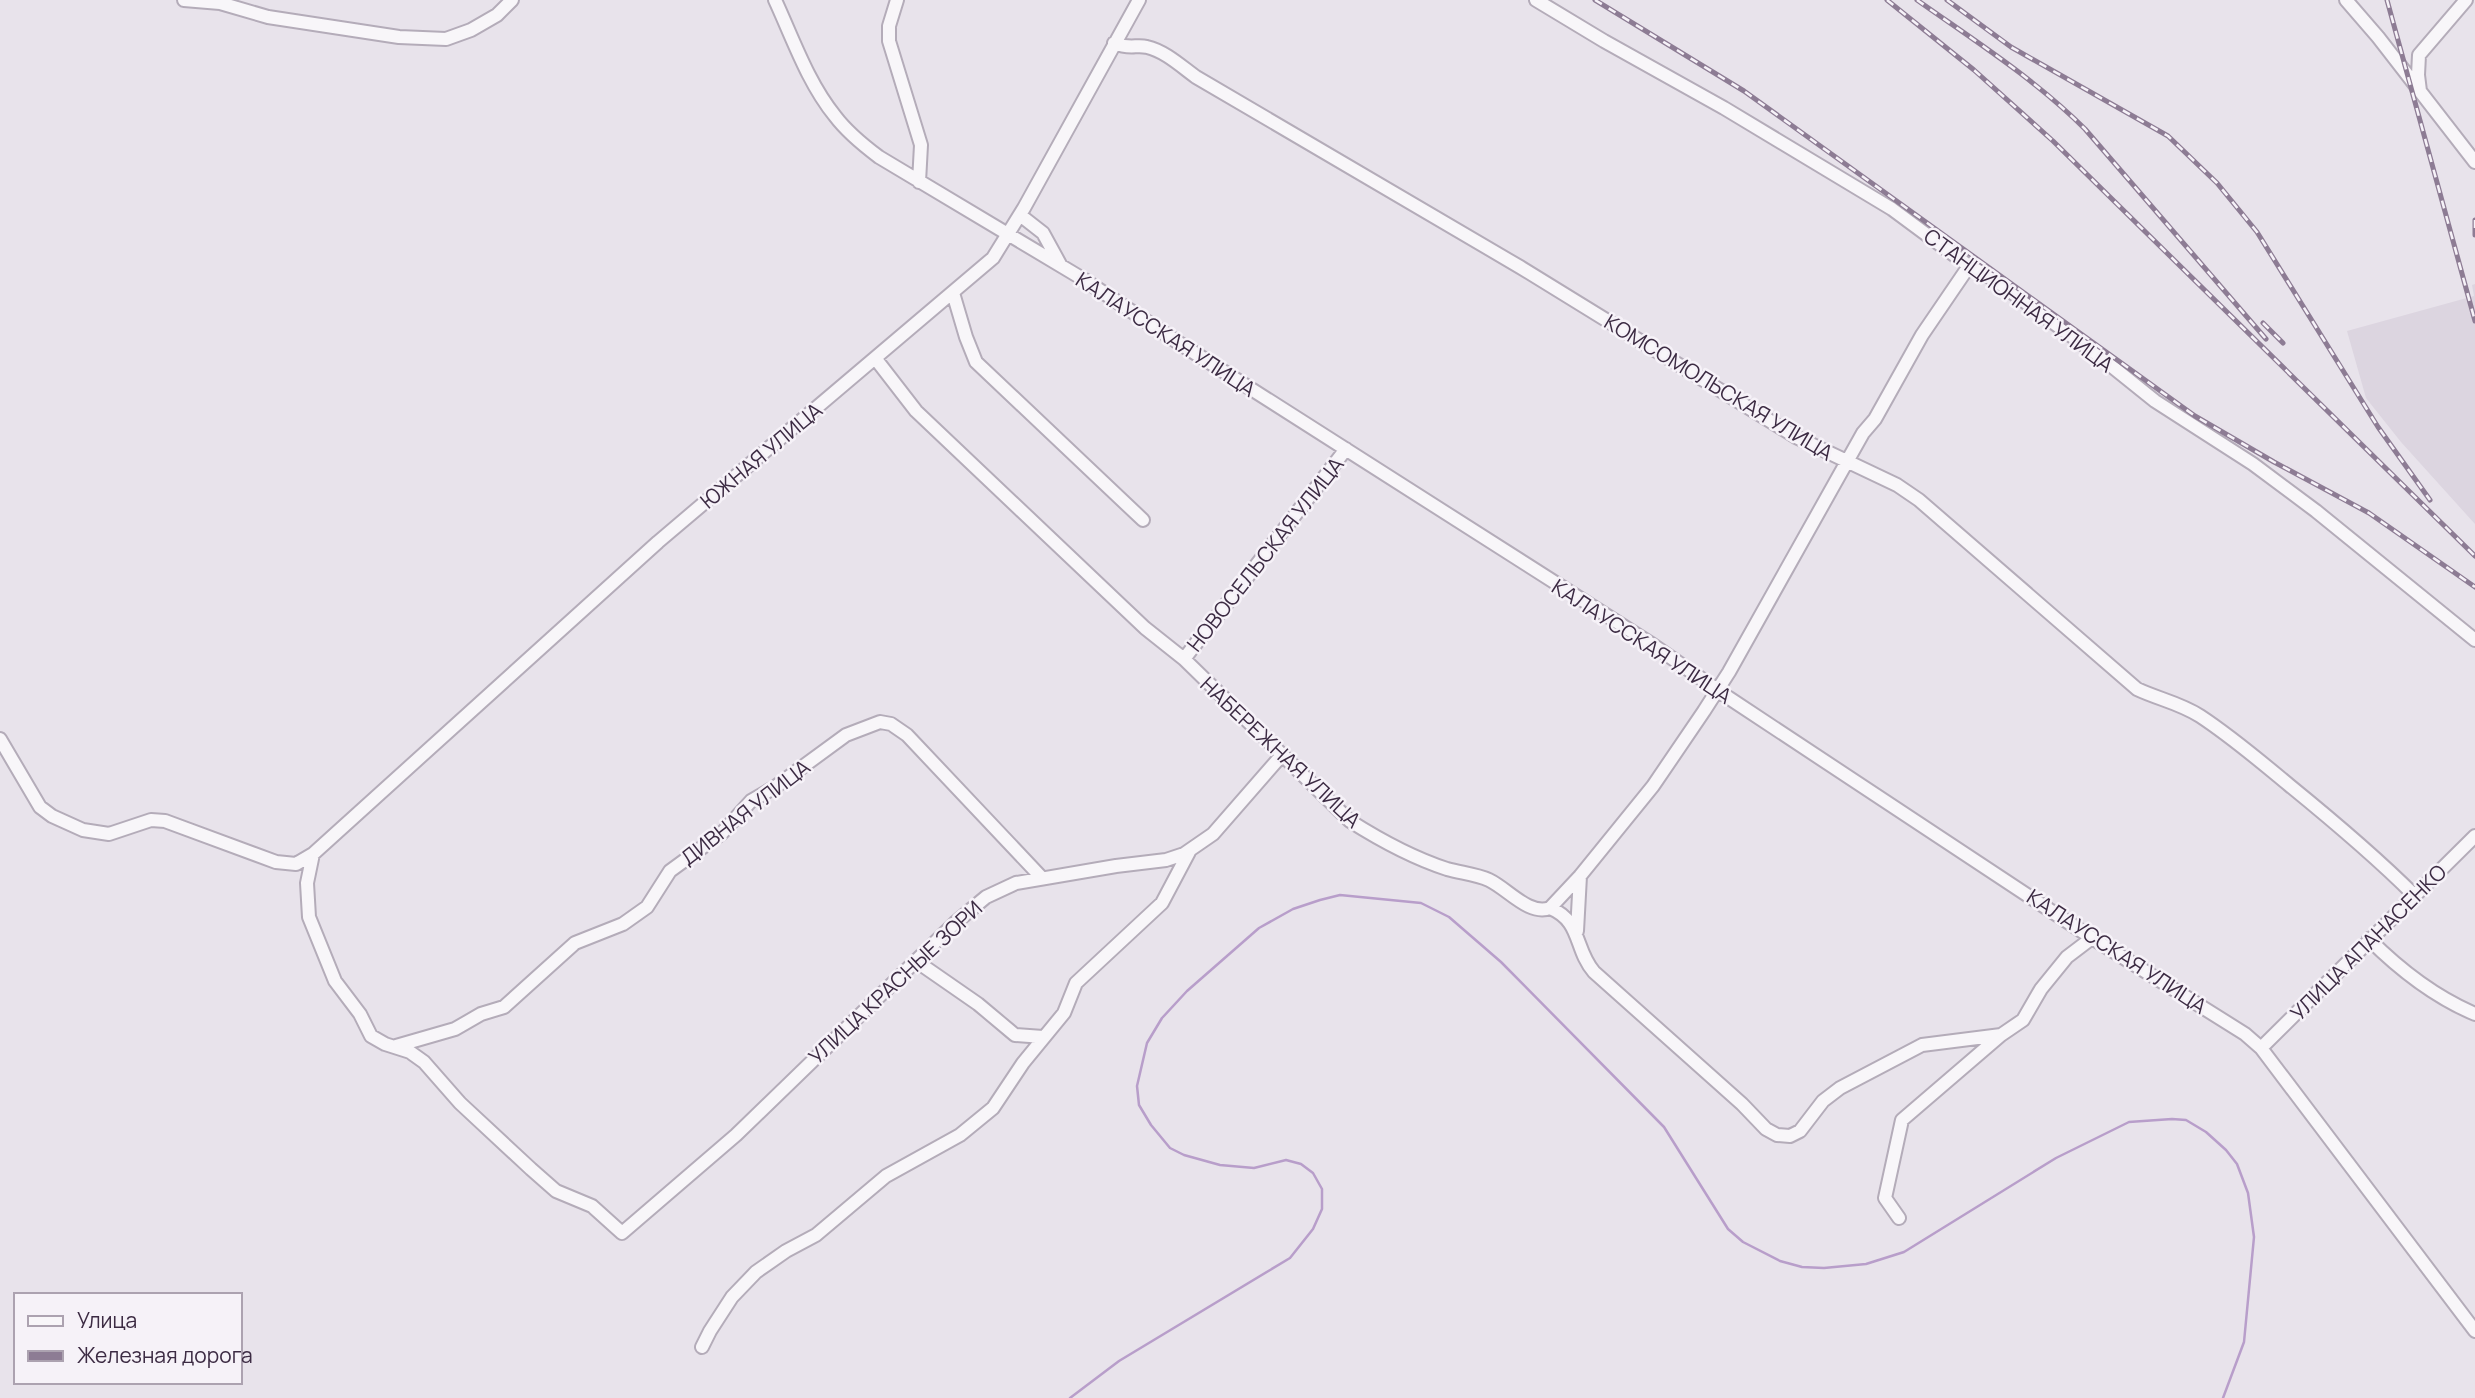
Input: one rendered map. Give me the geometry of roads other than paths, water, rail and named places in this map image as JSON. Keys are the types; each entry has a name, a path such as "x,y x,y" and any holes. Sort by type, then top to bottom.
{"street":[{"path":"184,0 218,1 281,19 399,37 446,39 471,30 497,15 512,0"},
{"name":"КАЛАУССКАЯ УЛИЦА","path":"775,0 814,82 833,114 852,135 879,157 1061,267 1653,645 2092,938 2245,1034 2261,1048 2475,1331"},
{"path":"897,0 889,26 889,41 921,145 919,181"},
{"name":"ЮЖНАЯ УЛИЦА","path":"313,854 658,542 993,258 1020,215 1139,0"},
{"name":"СТАНЦИОННАЯ УЛИЦА","path":"1536,0 1862,190 1920,228 1969,266 1995,280 2099,356 2155,401 2253,464 2316,511 2475,640"},
{"path":"2346,0 2475,162"},
{"path":"2420,92 2419,55 2466,0"},
{"name":"КОМСОМОЛЬСКАЯ УЛИЦА","path":"1114,43 1127,48 1146,46 1171,59 1520,267 1796,438 1898,485 1919,500 2137,689 2174,702 2199,715 2236,742 2327,816 2414,895"},
{"path":"1020,215 1043,233 1061,267"},
{"path":"1550,908 1580,876 1653,786 1718,690 1922,335 1969,266"},
{"path":"953,293 976,362 1143,520"},
{"name":"НАБЕРЕЖНАЯ УЛИЦА","path":"875,358 916,411 1145,628 1184,659 1350,821 1380,840 1445,868 1487,879 1533,908 1541,911 1550,908 1567,917 1586,961 1602,979 1742,1104 1759,1124 1777,1135 1790,1136 1800,1131 1830,1095 1922,1045 2001,1035"},
{"name":"НОВОСЕЛЬСКАЯ УЛИЦА","path":"1184,659 1346,449"},
{"name":"ДИВНАЯ УЛИЦА","path":"395,1046 455,1029 481,1014 504,1007 575,943 623,924 647,907 670,871 722,833 751,801 775,787 846,735 875,723 891,724 907,735 1042,878"},
{"path":"0,739 40,807 52,816 83,830 109,834 152,820 165,821 275,862 296,864 313,854"},
{"name":"УЛИЦА КРАСНЫЕ ЗОРИ","path":"395,1046 424,1062 485,1128 556,1191 592,1206 622,1233 736,1135 976,904 994,892 1016,883 1166,860 1189,852 1213,834 1281,756"},
{"name":"УЛИЦА АПАНАСЕНКО","path":"2261,1048 2475,836"},
{"path":"702,1347 733,1297 756,1272 786,1251 816,1235 899,1167 960,1135 985,1116 1064,1013 1076,983 1162,903 1189,852"},
{"path":"313,854 307,883 307,903 312,924 331,971 360,1014 371,1037 395,1046"},
{"path":"1016,883 1020,871 1019,856"},
{"path":"1577,936 1580,876"},
{"path":"1899,1218 1885,1198 1902,1120 2001,1035 2023,1020 2041,989 2067,957 2092,938"},
{"path":"2369,939 2436,994 2475,1014"},
{"path":"916,961 978,1004 1014,1035 1043,1037"}],"waterway":[{"path":"1070,1398 1119,1361 1290,1258 1313,1229 1322,1209 1322,1189 1313,1173 1301,1164 1286,1160 1254,1168 1220,1165 1184,1155 1170,1148 1151,1125 1139,1105 1137,1086 1147,1043 1162,1018 1187,991 1259,928 1293,909 1340,895 1421,903 1449,917 1501,962 1664,1127 1728,1229 1743,1242 1780,1261 1802,1267 1866,1264 1904,1252 2056,1158 2129,1122 2186,1120 2206,1132 2237,1164 2248,1193 2254,1237 2244,1342 2223,1398"}],"railway":[{"path":"1595,0 1744,91 2195,416 2369,513 2475,587"},
{"path":"1887,0 1974,70 2053,141 2475,556"},
{"path":"1917,0 2025,77 2085,129 2266,339"},
{"path":"1947,0 2011,47 2168,136 2217,183 2257,232 2378,427 2430,500"},
{"path":"2387,0 2475,321"},
{"path":"2475,220 2475,235"},
{"path":"2263,323 2283,343"}]}
